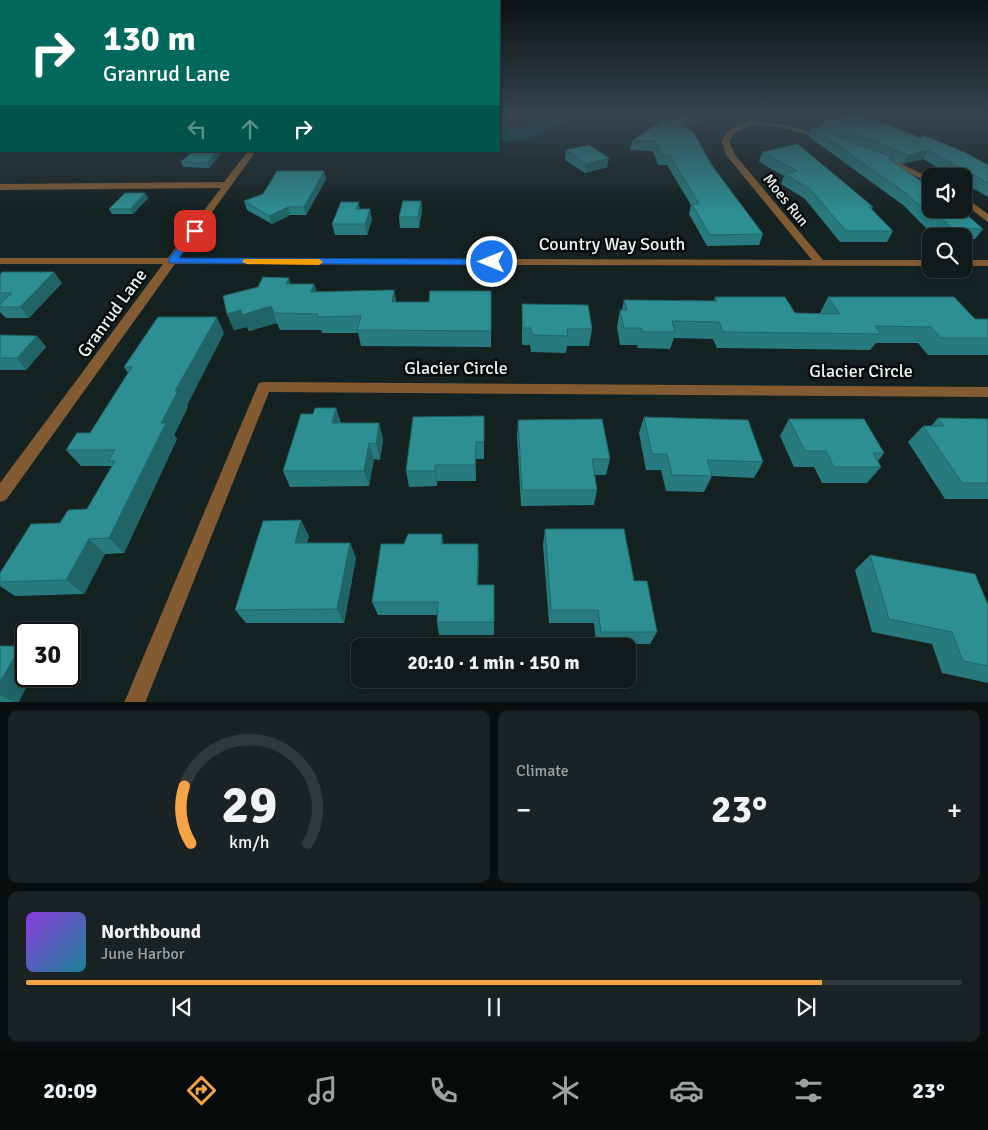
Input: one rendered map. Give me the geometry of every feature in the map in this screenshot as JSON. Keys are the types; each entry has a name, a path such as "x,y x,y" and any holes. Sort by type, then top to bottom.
{"street":[{"name":"Moes Run","path":"729,148 732,156 819,262"},
{"name":"Granrud Lane","path":"0,495 251,152"},
{"path":"871,154 922,177"},
{"path":"0,186 228,185"},
{"path":"972,206 988,219"},
{"name":"Country Way South","path":"0,261 922,263"},
{"path":"972,263 988,263"},
{"name":"Glacier Circle","path":"134,702 264,387 988,392"}],"building":[{"path":"593,148 609,158 586,164 566,150"},
{"path":"658,148 702,148 712,166 763,234 710,235 692,204 699,204 670,155 661,155"},
{"path":"781,148 802,148 873,207 869,207 893,231 846,231 810,189 785,174 797,171 762,152"},
{"path":"841,148 868,148 895,158 889,159 922,182 922,208 908,195"},
{"path":"890,148 954,148 988,165 988,183 972,174 972,168 961,168 928,150 908,155"},
{"path":"192,152 216,152 207,163 181,162"},
{"path":"277,171 324,171 304,207 288,207 269,216 244,201 263,194"},
{"path":"125,193 145,193 130,209 109,209"},
{"path":"403,201 421,201 418,217 399,217"},
{"path":"341,202 359,202 356,209 370,209 365,224 332,224"},
{"path":"941,218 970,218 983,229 972,228 952,228"},
{"path":"2,272 54,272 20,307 0,307 0,304 12,293 0,293 0,275"},
{"path":"263,277 289,278 286,284 314,284 311,292 394,290 392,302 429,302 430,291 491,291 491,331 357,330 361,316 317,317 318,314 274,313 271,306 242,315 241,310 227,314 223,296 258,287"},
{"path":"715,297 785,297 795,313 840,314 828,297 954,297 975,319 988,319 988,338 941,338 931,327 875,326 881,334 723,332 719,322 672,321 675,332 642,332 641,328 624,328 620,310 627,310 624,300 717,301"},
{"path":"522,304 588,305 592,329 567,329 568,336 532,335 531,328 523,328"},
{"path":"158,317 217,317 175,391 178,391 161,423 166,423 109,538 89,539 66,580 0,582 0,573 31,524 60,523 68,510 87,509 115,461 108,461 115,450 66,450 77,433 90,433 132,367 124,367"},
{"path":"0,335 37,336 17,358 0,358"},
{"path":"315,408 336,408 332,423 379,423 376,444 369,443 364,471 283,471 301,414 313,414"},
{"path":"484,416 484,442 476,442 475,465 435,465 435,471 406,471 413,417"},
{"path":"644,417 748,420 763,462 707,460 712,476 672,475 667,454 652,454"},
{"path":"938,418 988,419 988,483 962,483 923,426 944,426"},
{"path":"602,419 610,459 592,459 597,490 522,490 518,420"},
{"path":"789,419 864,419 884,453 873,453 881,467 834,467 826,451 805,451"},
{"path":"301,520 295,543 350,543 337,609 235,610 263,521"},
{"path":"545,529 624,529 634,581 647,581 657,632 601,632 598,610 551,610"},
{"path":"408,534 442,534 441,544 478,544 477,585 494,585 494,622 437,622 438,602 372,602 381,544 404,544"},
{"path":"870,555 975,574 988,605 988,666 963,661 952,632 889,619"},
{"path":"0,646 15,646 15,656 0,682"}],"slow traffic":[{"path":"247,262 319,262"}],"route":[{"path":"195,231 173,261 492,262"}]}
